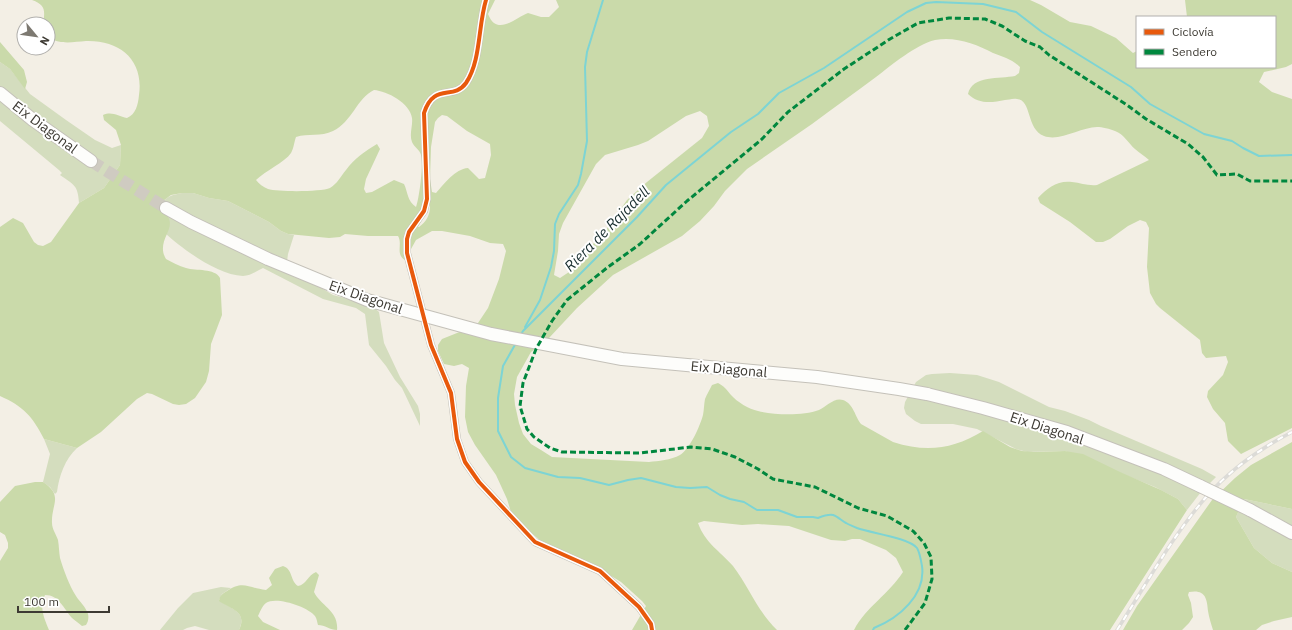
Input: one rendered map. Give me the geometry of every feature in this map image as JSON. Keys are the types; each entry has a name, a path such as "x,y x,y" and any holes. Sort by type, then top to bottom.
{"highway":[{"name":"Eix Diagonal","path":"0,93 33,120 91,161"},
{"name":"Eix Diagonal","path":"166,208 191,222 268,259 367,300 491,334 622,359 816,377 899,389 927,394 983,408 1067,432 1164,469 1250,510 1292,533"}],"street":[{"path":"486,0 481,22 478,51 466,83 462,88 454,92 433,97 427,104 424,113 427,199 424,211 409,232 407,239 409,266 431,345 451,393 457,439 465,462 479,482 535,542 600,570 639,607 650,624 652,630"}],"green space":[{"path":"32,0 495,0 488,14 492,21 501,25 512,22 528,13 541,17 549,17 559,7 556,0 1030,0 1070,22 1091,26 1116,38 1133,53 1136,52 1136,68 1276,68 1276,16 1187,16 1185,0 1292,0 1292,64 1286,67 1264,72 1259,82 1272,92 1292,99 1292,428 1241,454 1228,441 1225,423 1213,409 1207,397 1208,391 1223,375 1228,362 1226,356 1206,358 1202,353 1200,340 1156,304 1150,293 1147,267 1149,228 1146,222 1140,220 1128,226 1110,239 1103,242 1096,242 1070,222 1040,203 1038,198 1049,188 1062,182 1097,185 1149,160 1121,134 1113,130 1097,127 1084,129 1064,136 1044,136 1034,127 1025,104 1022,101 1017,99 995,102 976,100 968,94 975,84 987,79 1015,76 1019,73 1020,67 1011,60 972,44 958,40 943,39 935,40 920,46 904,56 812,124 747,169 725,191 700,221 682,236 613,275 577,308 549,338 531,352 517,377 514,394 519,423 523,434 531,444 552,457 649,462 664,460 680,455 687,448 702,420 705,399 712,385 718,383 743,405 755,410 772,413 797,414 812,412 840,399 850,404 861,424 893,442 905,445 929,448 940,447 961,442 983,431 1010,447 1022,451 1065,451 1083,454 1178,499 1187,510 1110,630 854,630 865,614 903,572 896,558 886,550 860,539 845,541 831,540 789,526 758,524 742,525 704,521 698,523 705,536 733,566 764,615 777,630 632,630 646,606 642,601 621,582 595,566 541,541 529,531 511,512 496,475 475,445 468,432 465,417 466,386 469,368 462,364 454,366 444,364 438,351 438,345 442,339 477,325 488,308 499,279 506,251 503,244 490,243 470,236 442,231 432,231 416,240 405,260 400,255 400,242 398,236 345,234 340,237 329,238 288,234 281,231 269,222 228,201 209,198 193,193 171,195 163,201 161,206 170,223 163,247 163,253 166,259 186,268 210,271 218,275 220,278 222,315 211,344 209,371 206,382 195,398 186,404 173,404 147,393 137,399 101,432 77,448 44,439 36,424 21,408 0,396 0,227 13,218 23,223 34,242 43,246 51,242 79,203 104,188 120,165 121,145 116,130 104,120 103,115 112,114 127,118 133,114 138,102 140,83 138,72 133,62 127,54 119,48 98,42 56,41 56,16 44,16 44,9","holes":["374,90 391,95 403,103 407,107 412,118 411,139 422,159 421,181 416,207 409,199 404,184 394,180 372,192 366,193 364,189 366,179 380,149 377,144 356,159 337,182 330,188 309,191 273,190 264,187 256,180 291,153 296,137 324,134 333,131 345,122 368,94","700,111 707,116 709,126 702,138 627,200 603,234 569,272 560,278 554,275 559,234 563,223 596,164 605,155 648,141 686,116","442,115 447,116 467,131 490,144 491,155 485,178 479,179 468,168 463,169 454,174 436,193 432,192 430,179 431,147 435,122","429,200 430,212 427,219 418,227 424,216"]},
{"path":"0,42 24,70 27,82 25,89 10,69 0,62"},
{"path":"0,62 10,69 30,94 95,140 112,148 121,145 120,165 104,188 79,203 78,192 72,184 60,175 62,173 0,121"},
{"path":"193,193 209,198 228,201 269,222 281,231 294,235 288,254 286,269 294,277 318,286 333,295 371,305 379,312 384,343 400,377 418,406 420,426 402,388 369,345 365,314 356,308 323,299 263,268 246,276 233,275 202,261 166,234 168,223 161,206 167,198 172,195"},
{"path":"950,373 977,375 999,382 1049,407 1089,420 1202,469 1216,477 1201,492 1187,510 1178,499 1155,487 1065,451 1027,452 1016,449 977,429 953,424 921,424 906,414 904,408 905,402 916,382 926,375"},
{"path":"44,439 77,448 69,457 63,468 57,492 55,494 50,487 43,482 50,454"},
{"path":"1292,442 1292,509 1244,499 1236,517 1254,548 1272,563 1292,572 1292,617 1262,625 1256,630 1213,630 1206,598 1202,593 1194,591 1189,592 1188,595 1193,617 1182,630 1123,630 1137,606 1212,500 1251,465"},
{"path":"43,482 49,487 55,496 52,525 58,540 60,558 71,587 87,611 88,620 86,625 82,626 72,618 58,600 54,597 45,595 42,608 49,630 0,630 0,561 8,548 8,543 5,535 0,532 0,502 15,486"},
{"path":"1244,499 1292,509 1292,572 1272,563 1254,548 1236,517"},
{"path":"283,566 290,572 295,584 298,586 303,584 313,573 316,572 319,575 314,592 332,613 337,623 337,630 318,625 315,616 306,609 284,602 271,601 262,607 258,616 263,622 280,630 239,630 241,624 240,615 219,601 221,596 233,588 242,585 266,590 272,585 269,578 275,569"},
{"path":"221,587 231,588 222,594 219,600 233,608 240,615 241,624 239,630 209,630 195,626 183,630 160,630 178,608 193,593"}],"waterway":[{"path":"525,327 540,300 551,267 554,251 555,224 559,214 578,185 581,174 587,141 585,67 587,52 603,0"},
{"name":"Riera de Rajadell","path":"520,336 523,331 637,217 666,185 731,132 758,114 779,93 824,68 907,12 926,3 983,4 1016,12 1042,32 1131,87 1150,104 1204,134 1232,141 1259,156 1292,155"},
{"name":"Riera de Rajadell","path":"516,343 503,366 498,398 498,431 511,457 525,468 558,477 580,478 609,485 641,478 676,487 707,487 720,495 744,502 757,510 778,510 797,517 818,518 833,515 847,524 857,528 913,544 917,548 920,555 922,566 920,587 909,604 901,612 873,630"}],"tunnel":[{"path":"91,161 166,208"}],"railway":[{"path":"1117,630 1182,527 1207,496 1216,486 1246,460 1292,432"}],"marked path":[{"path":"905,630 925,603 932,579 931,557 924,543 913,531 887,516 858,508 815,487 773,479 735,457 712,449 691,447 640,453 562,452 550,448 534,437 527,429 520,406 523,383 536,349 552,321 567,300 608,267 640,244 687,201 761,140 788,112 844,69 918,23 949,18 985,19 1002,26 1025,41 1040,47 1049,55 1127,105 1146,119 1188,144 1203,157 1217,175 1237,174 1250,181 1292,181"}],"cycle path":[{"path":"486,0 483,10 477,54 471,74 461,88 433,98 428,104 424,113 427,199 424,211 409,232 407,239 407,253 431,345 451,393 457,439 465,462 479,482 535,542 600,571 639,607 651,624 652,630"}]}
